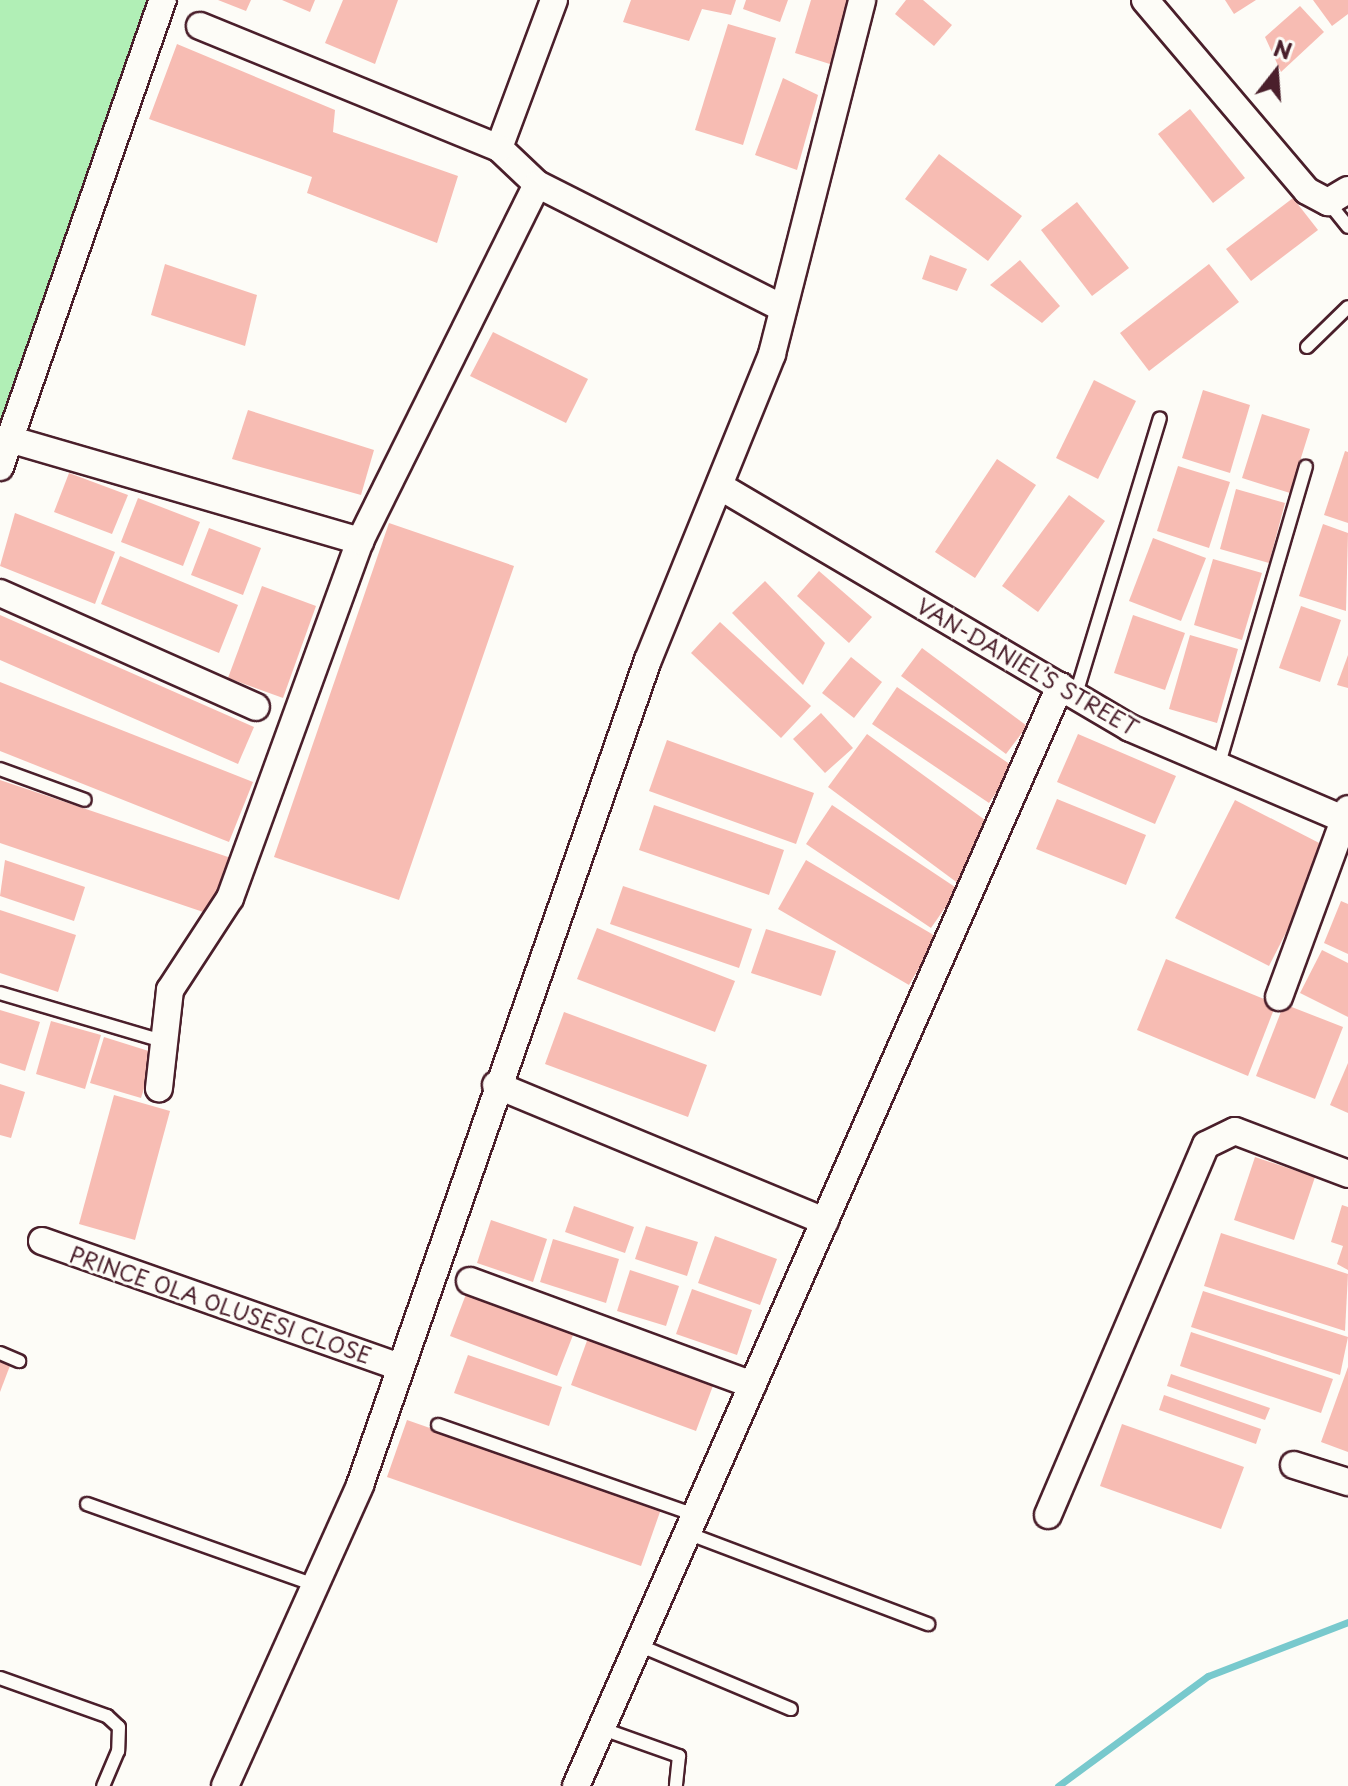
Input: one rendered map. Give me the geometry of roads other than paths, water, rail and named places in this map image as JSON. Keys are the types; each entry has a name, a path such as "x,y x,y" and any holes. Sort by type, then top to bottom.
{"street":[{"path":"0,467 163,0"},
{"path":"499,148 554,0"},
{"path":"225,1786 312,1584 360,1485 496,1085 648,660 721,487 783,308 862,0"},
{"path":"1145,0 1307,191 1338,196"},
{"path":"200,26 499,148 537,184 783,308"},
{"path":"159,1088 159,1040 184,961 230,898 360,541 537,184"},
{"path":"9,439 360,541"},
{"name":"VAN-DANIEL’S STREET","path":"721,487 1068,690 1218,767 1347,816"},
{"path":"0,593 256,707"},
{"path":"576,1786 688,1523 1068,690"},
{"path":"1279,997 1347,816"},
{"path":"496,1085 825,1221"},
{"path":"1048,1515 1206,1145 1235,1131 1348,1174"},
{"name":"PRINCE OLA OLUSESI CLOSE","path":"42,1241 400,1367"},
{"path":"470,1281 752,1385"},
{"path":"1294,1465 1348,1482"}],"lane":[{"path":"1338,196 1348,227"},
{"path":"1307,347 1348,307"},
{"path":"1068,690 1160,418"},
{"path":"1218,767 1306,467"},
{"path":"0,769 85,800"},
{"path":"0,993 159,1040"},
{"path":"0,1353 19,1361"},
{"path":"438,1425 688,1523 928,1624"},
{"path":"87,1504 312,1584"},
{"path":"636,1644 791,1709"},
{"path":"0,1678 107,1716 119,1727 118,1751 103,1786"},
{"path":"600,1728 679,1756 676,1786"}],"waterway":[{"path":"1058,1786 1208,1676 1348,1622"}]}
